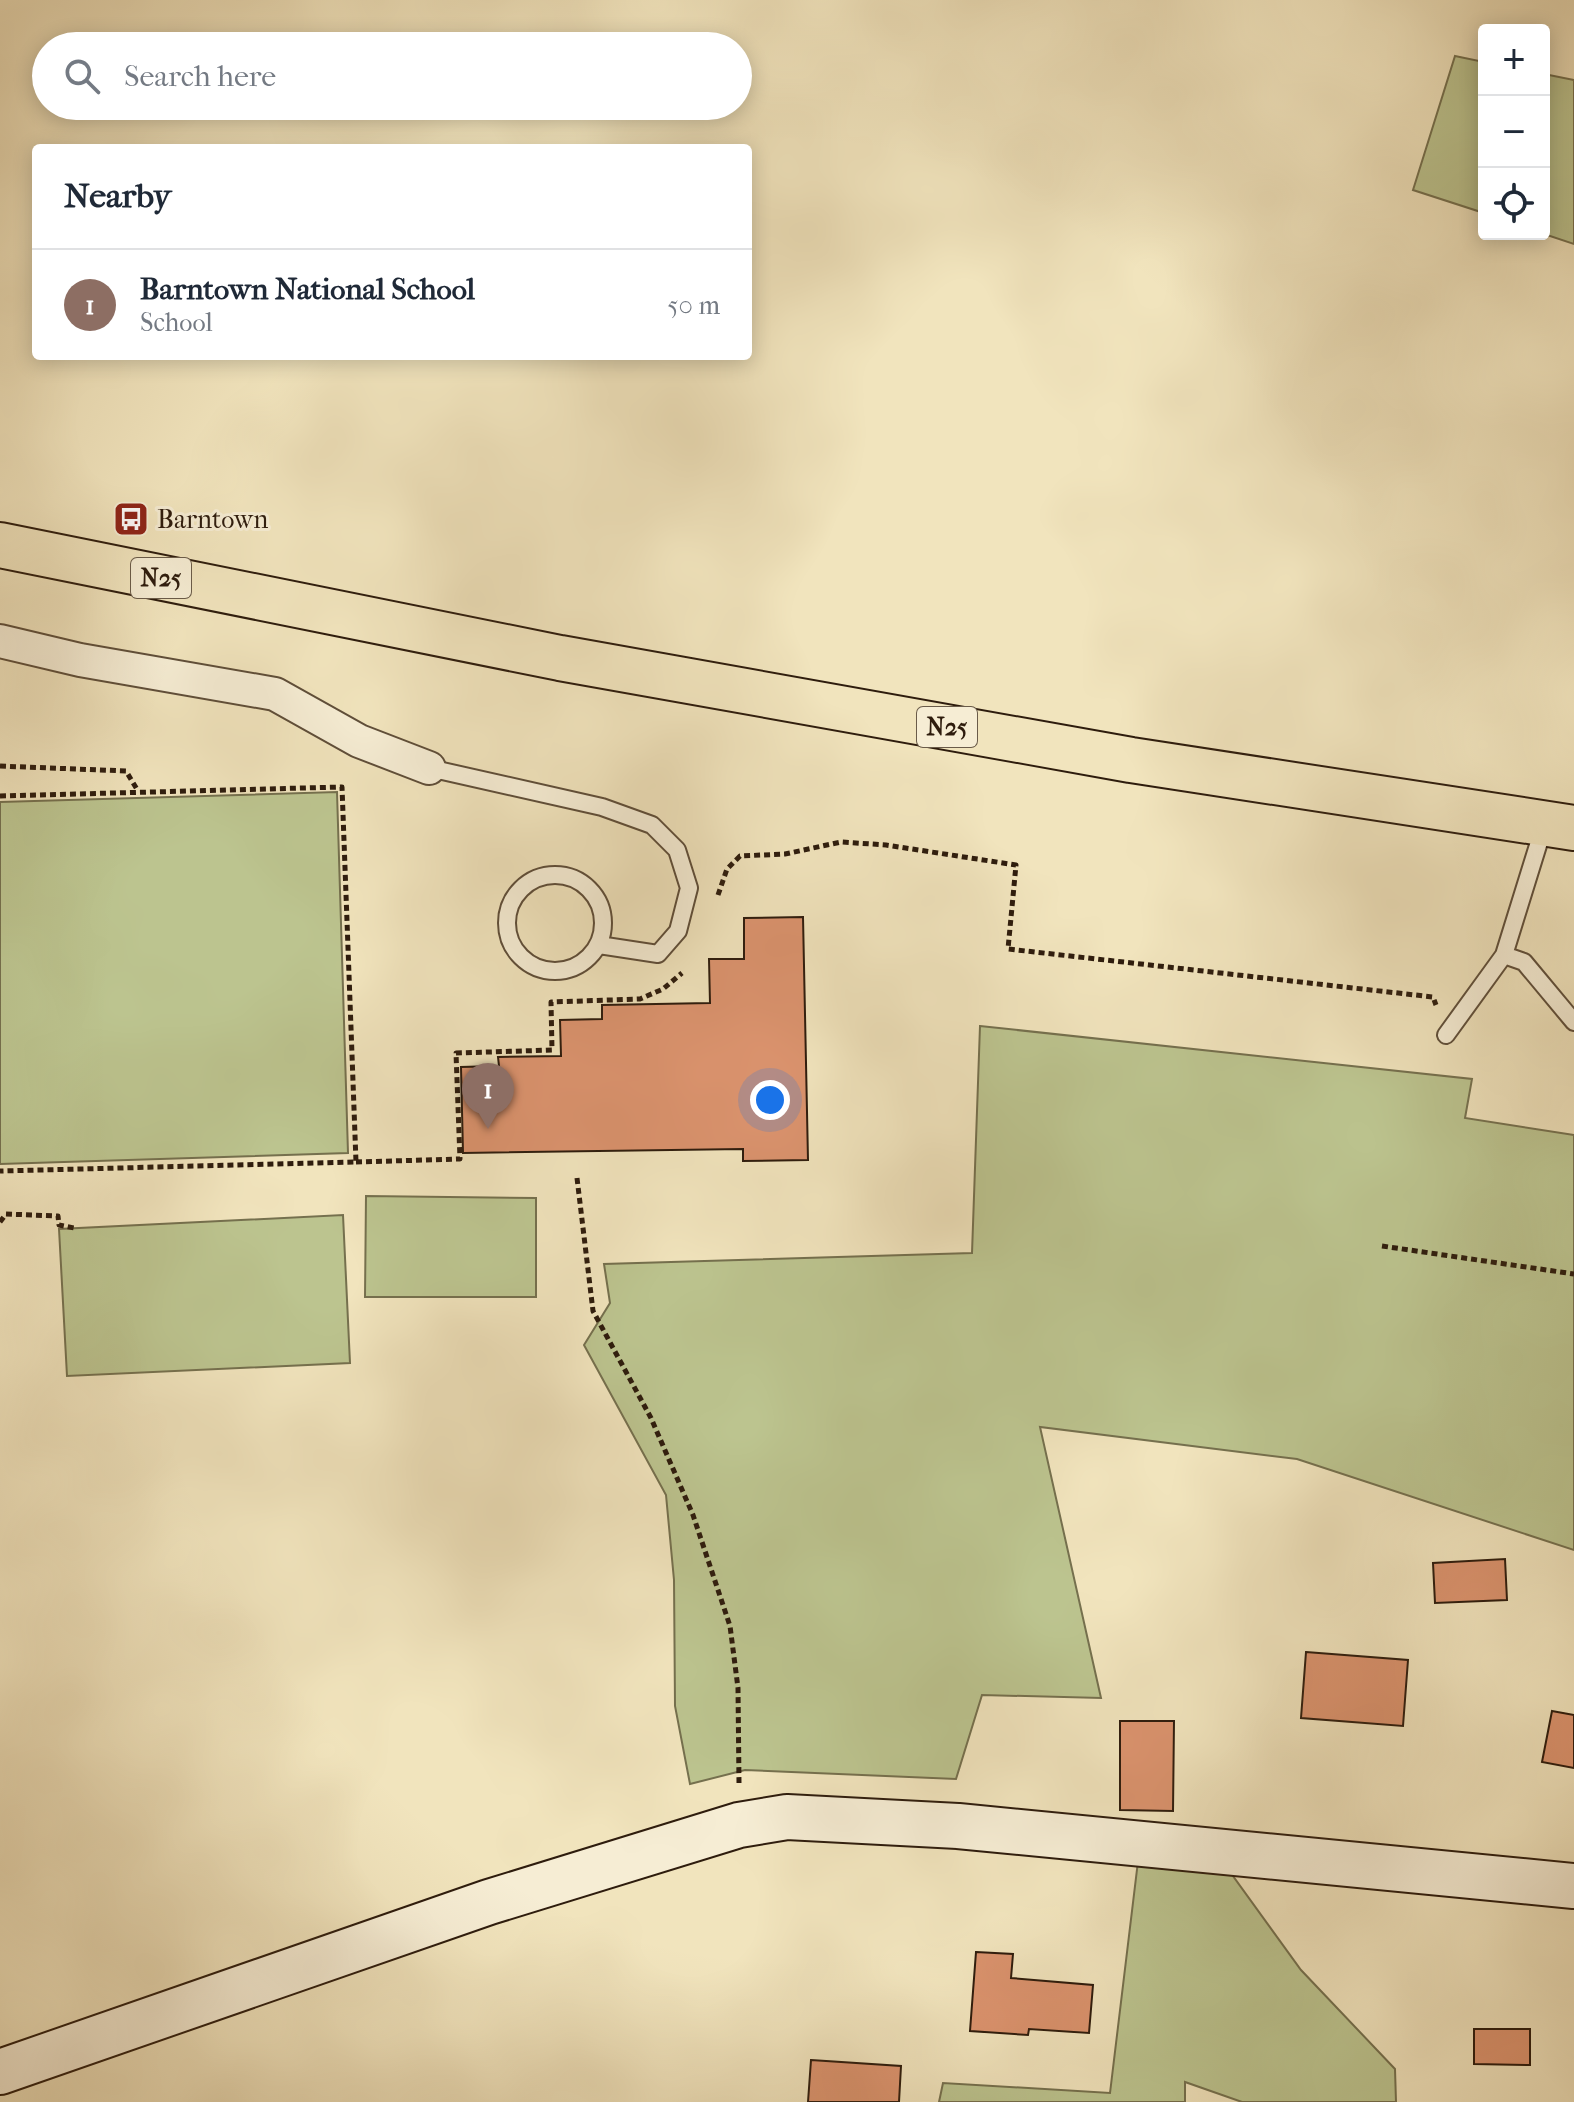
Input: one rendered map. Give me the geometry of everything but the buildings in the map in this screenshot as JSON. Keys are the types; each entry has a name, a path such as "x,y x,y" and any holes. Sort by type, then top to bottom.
{"highway":[{"name":"N25","path":"0,545 560,658 1131,760 1559,826"}],"street":[{"path":"0,641 80,660 275,694 359,741 429,768"},
{"path":"0,2072 489,1902 739,1825 787,1817 958,1826 1574,1886"}],"lane":[{"path":"429,768 602,807 652,825 677,850 689,888 678,931 658,954 599,945"},
{"path":"1446,1035 1504,955 1559,826"},
{"path":"548,875 572,877 587,885 597,897 603,913 604,929 599,945 578,966 563,971 548,971 533,966 521,958 511,944 507,928 508,912 514,896 525,884 548,875"},
{"path":"1504,955 1524,962 1574,1022"}],"path":[{"path":"0,766 126,771 139,792"},
{"path":"0,796 342,787 356,1162"},
{"path":"713,906 727,869 740,856 785,854 841,842 886,845 1016,865 1008,949 1433,997 1446,1035"},
{"path":"658,954 682,973"},
{"path":"0,1171 460,1159 456,1053 552,1050 551,1002 640,999 663,989 682,973 688,963"},
{"path":"577,1178 593,1311 651,1418 693,1515 730,1626 738,1688 739,1825"},
{"path":"0,1222 6,1214 58,1216 59,1225 74,1228"},
{"path":"1382,1246 1574,1274"}],"green space":[{"path":"1455,56 1478,61 1478,211 1413,190"},
{"path":"1550,75 1574,80 1574,244 1550,236"},
{"path":"337,792 348,1153 0,1164 0,802"},
{"path":"980,1026 1472,1079 1465,1118 1574,1135 1574,1550 1297,1459 1040,1427 1101,1698 982,1695 956,1779 745,1770 690,1784 675,1706 674,1580 666,1495 584,1345 610,1303 604,1264 972,1253"},
{"path":"366,1196 536,1198 536,1297 365,1297"},
{"path":"343,1215 350,1363 67,1376 59,1229"},
{"path":"1139,1853 1230,1872 1301,1970 1395,2069 1396,2102 1242,2102 1185,2082 1185,2102 939,2102 943,2083 1110,2093"}],"place":[{"name":"Barntown","path":"131,519"},
{"name":"Barntown National School","path":"488,1129"}]}
